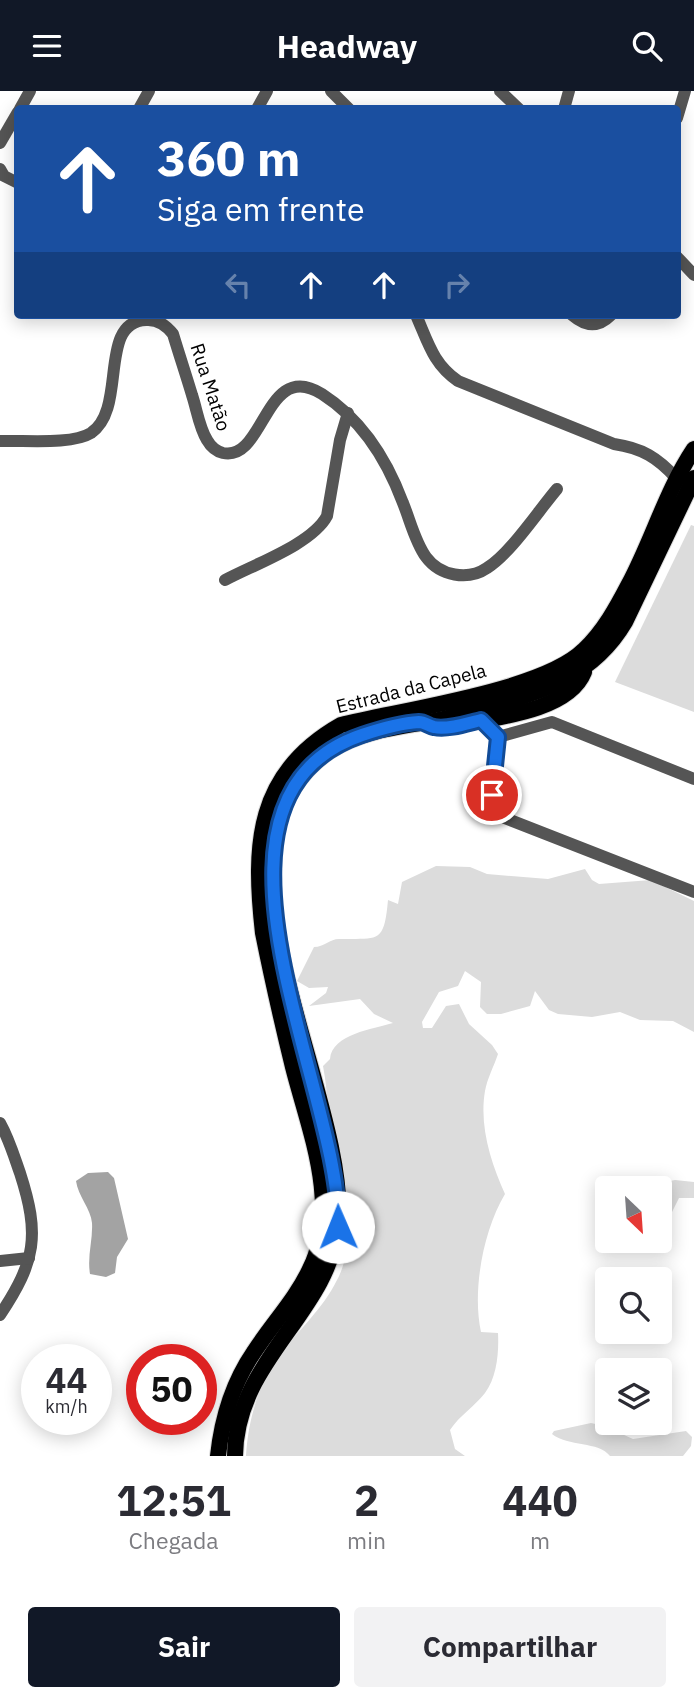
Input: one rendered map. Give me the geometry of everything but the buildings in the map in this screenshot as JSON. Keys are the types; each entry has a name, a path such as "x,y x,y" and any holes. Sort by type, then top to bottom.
{"main road":[{"name":"Estrada da Capela","path":"235,1456 242,1415 253,1383 317,1288 333,1251 338,1227 336,1178 280,946 272,864 285,804 299,781 330,751 360,736 535,678 561,667 583,652 605,627 631,581 676,478 694,449"},
{"name":"Estrada da Capela","path":"218,1456 221,1428 235,1385 253,1353 311,1268 322,1227 319,1173 270,969 259,892 259,855 274,790 286,770 302,752 318,737 341,725 439,712 548,688 586,668 613,642 625,622 694,478"},
{"path":"439,712 435,727 523,712 571,692 586,668"}],"street":[{"path":"331,91 345,105"},
{"path":"500,91 515,105"},
{"path":"0,143 14,119"},
{"path":"0,169 4,176 14,181"},
{"path":"681,261 694,275"},
{"path":"418,319 442,371 458,381 614,444 634,447 650,454 676,478"},
{"path":"577,319 583,324 591,325 599,324 606,319"},
{"name":"Rua Matão","path":"0,441 78,439 91,433 102,423 109,410 119,338 131,324 140,320 159,322 173,334 205,438 218,452 228,454 241,449 276,398 289,389 304,386 320,393 348,413 377,451 401,496 425,557 447,573 460,576 487,569 557,489"},
{"path":"225,580 306,540 321,527 327,516 340,440 348,413"},
{"path":"552,722 561,697"},
{"path":"481,720 498,737"},
{"path":"498,737 552,722 694,779"},
{"path":"498,737 492,795 497,814 694,892"},
{"path":"0,1123 12,1147 33,1218 29,1258 19,1287 0,1315"},
{"path":"0,1261 29,1258"}],"shaded area":[{"path":"691,525 694,526 694,712 615,682"},
{"path":"436,866 470,867 487,874 548,879 585,869 592,880 599,884 651,880 694,901 694,1032 673,1021 640,1020 620,1012 592,1017 558,1014 549,1010 535,991 530,1006 501,1014 487,1014 480,1007 481,982 465,971 458,986 439,992 422,1022 423,1028 432,1028 446,1006 459,1004 469,1024 498,1054 486,1086 484,1118 491,1157 505,1194 485,1243 478,1298 481,1332 498,1333 497,1356 489,1387 450,1430 455,1449 465,1456 246,1456 252,1416 265,1379 279,1356 331,1291 347,1251 348,1224 332,1156 323,1066 330,1059 332,1051 346,1038 393,1023 374,1014 360,999 309,1006 326,993 328,987 309,988 297,981 314,947 336,939 377,936 384,925 388,900 398,904 402,882"},
{"path":"108,1172 114,1178 128,1239 117,1257 115,1273 106,1277 90,1274 92,1223 76,1181 88,1173"},
{"path":"672,1181 694,1182 694,1198 679,1198 672,1212"},
{"path":"591,1423 595,1424 595,1435 624,1435 633,1439 686,1431 692,1437 691,1446 683,1456 610,1456 599,1448 559,1438 552,1434 554,1431"}],"route":[{"path":"338,1227 336,1178 280,946 273,901 272,864 285,804 299,781 330,751 360,736 422,721 435,727 481,720 498,737 492,795"}]}
